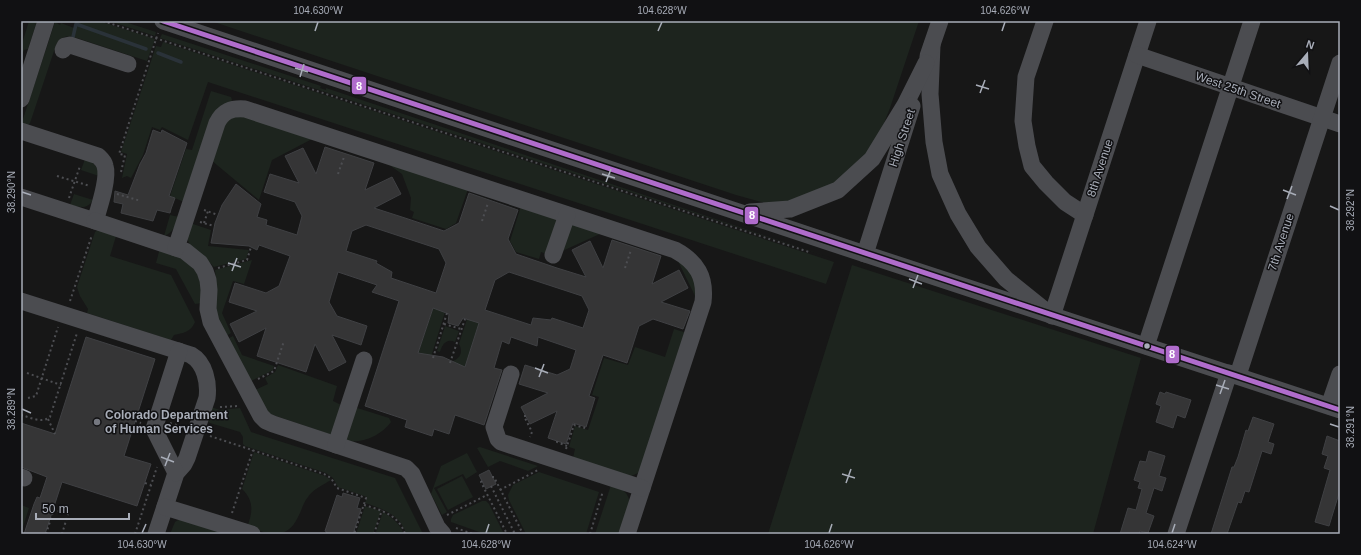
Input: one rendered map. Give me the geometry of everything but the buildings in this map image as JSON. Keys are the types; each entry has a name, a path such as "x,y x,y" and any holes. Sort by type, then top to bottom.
{"street":[{"path":"21,99 46,21"},
{"name":"High Street","path":"864,254 940,21"},
{"path":"1046,21 1026,77 1024,121 1027,146 1032,166 1041,177 1066,202 1085,215"},
{"name":"8th Avenue","path":"1052,316 1148,21"},
{"path":"1146,346 1252,21"},
{"path":"161,24 741,212 864,254 1335,408 1340,374"},
{"path":"63,50 65,46 70,45 128,64"},
{"path":"932,45 930,94 934,142 940,174 958,214 978,246 1006,279 1052,316"},
{"name":"West 25th Street","path":"1137,55 1340,124"},
{"name":"7th Avenue","path":"1176,534 1234,374 1340,62"},
{"path":"741,212 790,209 838,190 872,159 905,105 926,63"},
{"path":"176,248 220,116 225,112 237,108 245,109 636,237 675,250 684,255 697,269 704,285 703,302 627,534"},
{"path":"21,131 98,156 102,159 106,172 101,203 94,226"},
{"path":"21,197 94,226 176,248 193,256 206,271 209,290 209,315 244,386 261,416 266,421 401,466 409,471 437,527 446,530"},
{"path":"554,255 567,215"},
{"path":"21,301 191,355 197,358 201,364 208,389 205,403 187,458 176,473 156,534"},
{"path":"176,473 154,429 179,351"},
{"path":"336,445 364,360"},
{"path":"511,374 494,427 498,439 501,442 642,488"},
{"path":"165,507 252,534"}],"path":[{"path":"103,21 811,253"},
{"path":"120,178 125,155 119,154 161,24"},
{"path":"338,174 348,143"},
{"path":"69,199 81,163"},
{"path":"482,221 492,190"},
{"path":"114,200 116,193"},
{"path":"204,223 208,211"},
{"path":"68,306 94,226"},
{"path":"625,268 636,237"},
{"path":"206,271 247,260 251,247"},
{"path":"433,358 447,313"},
{"path":"450,363 465,318"},
{"path":"28,398 36,396 60,322"},
{"path":"444,324 461,330"},
{"path":"21,415 40,421 48,419 61,385 77,334 80,330"},
{"path":"244,386 274,371 284,341"},
{"path":"26,373 61,385"},
{"path":"205,403 218,407 254,405"},
{"path":"526,416 524,416 532,432 526,451"},
{"path":"48,419 55,434"},
{"path":"135,421 144,424"},
{"path":"562,463 574,425 585,428"},
{"path":"557,441 567,446"},
{"path":"236,445 328,476 337,488 366,498 354,534"},
{"path":"231,516 253,450"},
{"path":"135,534 157,466"},
{"path":"500,490 539,469"},
{"path":"492,477 494,477 523,534"},
{"path":"482,482 507,534"},
{"path":"145,483 151,485"},
{"path":"491,486 515,534"},
{"path":"590,534 604,490 597,488"},
{"path":"445,516 487,495"},
{"path":"364,504 382,510 397,520 405,534"},
{"path":"46,534 54,509 68,514 62,534"},
{"path":"374,534 382,510"},
{"path":"446,530 473,534"}],"shaded area":[{"path":"29,21 37,21 28,49 24,50 21,57 21,47"},
{"path":"76,21 99,21 155,39 147,61 77,38 62,38 56,45 30,123 28,125 23,124 22,122 55,22 60,25 61,23 74,28"},
{"path":"109,21 122,21 156,32 155,36"},
{"path":"211,21 919,21 890,108 879,136 868,152 838,182 791,201 765,203 736,195"},
{"path":"162,34 321,86 320,88 326,90 326,88 835,259 160,38"},
{"path":"163,42 834,262 826,284 208,82 188,140 162,127 160,130 152,127 143,155 131,178 127,176 122,178 127,154 121,152 156,46 161,47"},
{"path":"211,91 231,97 232,100 184,202 170,196 186,149 192,150"},
{"path":"236,114 314,138 272,160 259,200 211,160 223,124"},
{"path":"85,159 95,165 99,176 81,170"},
{"path":"388,164 468,189 456,223 446,229 412,218 414,212 410,210 411,198 402,174"},
{"path":"74,194 93,200 86,207 70,205"},
{"path":"521,206 561,219 550,255 541,252 539,259 516,252 510,241"},
{"path":"170,215 179,217 172,231 164,236"},
{"path":"190,223 211,230 208,246 249,250 246,259 214,267 190,245 187,236"},
{"path":"570,223 602,233 558,253"},
{"path":"98,230 116,236 110,256 171,275 195,322 191,328 186,332 174,335 171,340 87,313 88,309 80,296 77,287 95,232"},
{"path":"160,248 190,262 200,278 202,303 195,304 176,269 156,263"},
{"path":"676,257 694,275 697,300"},
{"path":"252,260 244,284 233,281 222,313 231,333 226,336 213,306 216,279 215,270"},
{"path":"852,265 1141,358 1093,534 768,534"},
{"path":"433,308 445,312 431,357 418,353"},
{"path":"467,319 479,323 465,368 452,364 460,354 461,349 459,344"},
{"path":"445,326 459,331 455,342 445,342 440,352 437,351"},
{"path":"674,329 687,333 638,473 629,477 573,458 575,449 569,447 575,426 588,430 599,397 592,395 604,358 628,365 635,347 665,357"},
{"path":"233,336 242,355 274,366 273,370 249,382 227,339"},
{"path":"278,365 337,386 333,401 341,405 332,435 267,413 255,390 268,384 265,378 275,372"},
{"path":"211,407 220,410 240,408 251,432 395,478 423,534 406,534 404,527 396,517 385,510 365,503 367,497 338,487 333,478 326,473 245,446 243,444 243,437 240,432 210,423 208,421"},
{"path":"354,407 389,418 391,422 382,431 370,438 356,441 343,440"},
{"path":"480,447 538,466 528,471 500,461 488,467 477,448"},
{"path":"254,452 325,476 331,480 318,487 310,494 294,525 283,533 277,534 263,532 247,527 251,507 249,498 242,489"},
{"path":"467,453 477,472 466,479 463,474 434,488 447,512 442,515 431,494 441,466"},
{"path":"539,472 599,492 586,534 526,534 508,495 513,485"},
{"path":"462,476 473,497 448,510 437,489"},
{"path":"611,485 624,491 628,496 630,503 621,534 595,534"},
{"path":"482,501 486,501 489,504 504,534 485,534 451,522 453,515"},
{"path":"21,505 29,508 21,533"},
{"path":"365,506 381,511 373,534 356,534"},
{"path":"383,512 395,521 404,534 382,534 376,532"},
{"path":"183,517 233,534 170,534 175,522"}],"waterway":[{"path":"73,37 76,24 146,49"},
{"path":"158,53 181,62"}],"transit line":[{"name":"8","path":"163,21 1340,410"}],"place":[{"name":"Colorado Department of Human Services","path":"97,422"}]}
